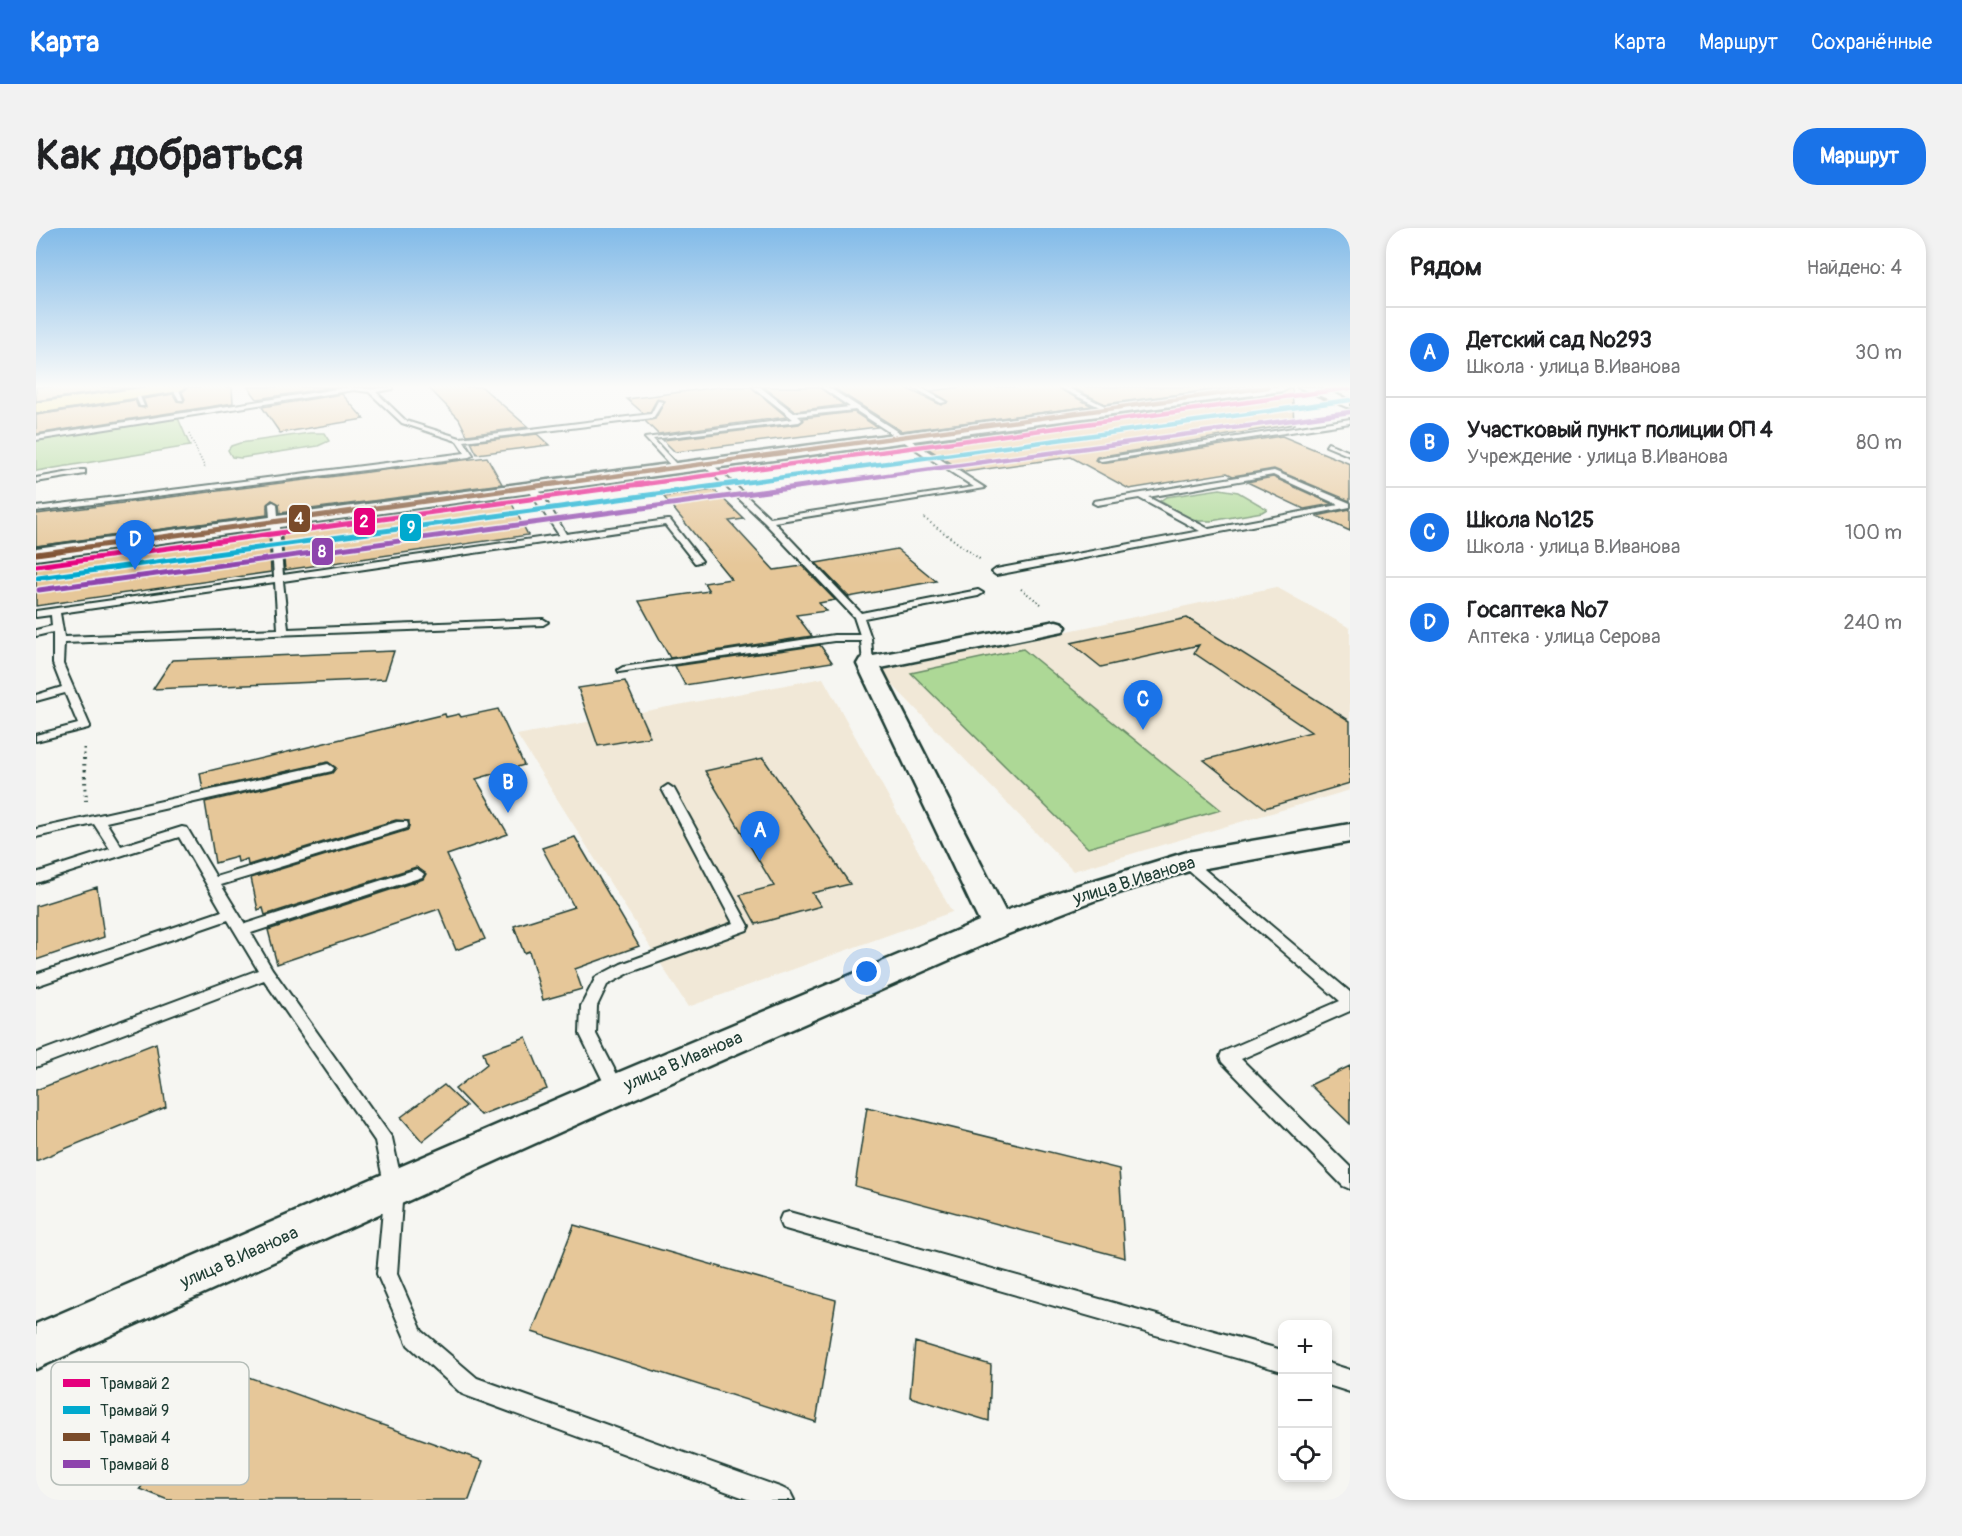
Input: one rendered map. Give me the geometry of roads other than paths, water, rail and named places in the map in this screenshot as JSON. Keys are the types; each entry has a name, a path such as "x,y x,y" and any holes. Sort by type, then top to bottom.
{"street":[{"path":"36,554 274,513 530,486 835,446"},
{"path":"997,926 868,664 1056,627"},
{"name":"улица В.Иванова","path":"36,1347 616,1090 997,926 1086,893 1187,862 1350,833"}],"lane":[{"path":"36,509 242,483 272,482 469,455 464,446"},
{"path":"655,446 674,467"},
{"path":"768,521 981,488 914,446"},
{"path":"1101,459 1184,446"},
{"path":"1331,446 1350,454"},
{"path":"706,463 768,521 859,616 866,638 868,664"},
{"path":"36,480 82,472"},
{"path":"1097,503 1274,473 1348,505"},
{"path":"530,486 564,537"},
{"path":"1140,496 1206,531"},
{"path":"996,572 1348,505"},
{"path":"274,513 283,632"},
{"path":"36,614 667,522 698,561"},
{"path":"859,616 978,594"},
{"path":"36,738 84,726 58,664 59,640 55,611"},
{"path":"59,640 543,622"},
{"path":"36,633 57,628"},
{"path":"623,669 834,638 866,638"},
{"path":"36,698 69,689"},
{"path":"36,833 328,768"},
{"path":"616,1090 588,1034 589,1006 601,981 626,968 742,926 668,789"},
{"path":"97,818 118,852"},
{"path":"212,883 402,825"},
{"path":"36,878 182,831 267,973 383,1138 394,1188 387,1274 415,1338 470,1386 782,1500"},
{"path":"1187,862 1350,1003 1228,1057 1350,1180"},
{"path":"241,931 417,874"},
{"path":"36,980 231,913"},
{"path":"36,1060 267,973"},
{"path":"789,1221 1278,1360"},
{"path":"1332,1375 1350,1380"}],"tram line":[{"name":"4","path":"36,554 830,446"},
{"name":"2","path":"36,566 919,446"},
{"name":"9","path":"38,578 1008,446"},
{"name":"8","path":"39,590 1097,446"}],"place":[{"name":"Госаптека №7","path":"135,570"},
{"name":"Школа №125","path":"1143,730"},
{"name":"Участковый пункт полиции ОП 4","path":"508,813"},
{"name":"Детский сад №293","path":"760,861"}]}
